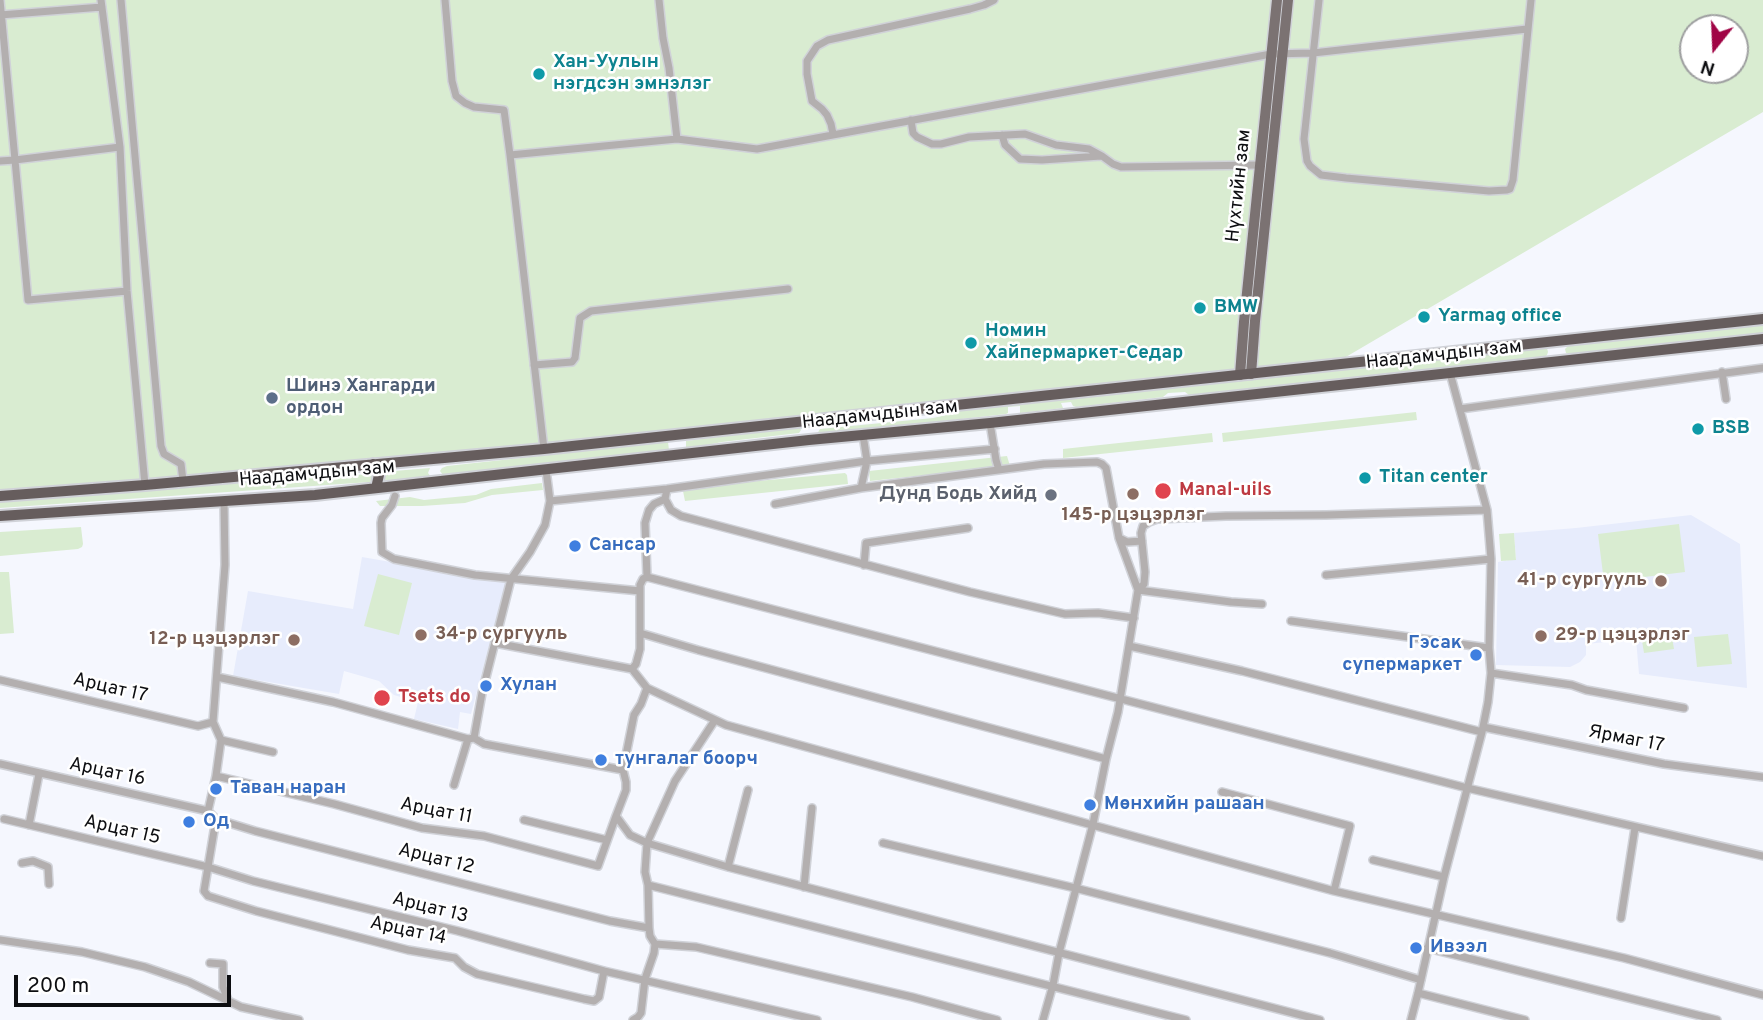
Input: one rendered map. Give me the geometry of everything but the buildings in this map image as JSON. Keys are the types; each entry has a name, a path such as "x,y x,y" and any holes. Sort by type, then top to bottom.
{"highway":[{"name":"Наадамчдын зам","path":"0,496 544,449 1763,318"},
{"name":"Наадамчдын зам","path":"0,516 315,495 1763,339"},
{"path":"1555,341 1558,362"},
{"path":"1175,383 1178,402"},
{"path":"1069,393 1066,405 1073,414"},
{"path":"1008,400 1015,411 1011,421"},
{"path":"806,422 808,440"},
{"path":"437,459 434,470 441,481"},
{"path":"373,464 379,475 376,488"}],"main road":[{"name":"Нүхтийн зам","path":"1245,375 1255,321 1276,54 1277,0"},
{"name":"Нүхтийн зам","path":"1245,375 1244,322 1260,165 1276,54 1288,0"}],"street":[{"path":"0,0 28,300 127,291"},
{"path":"121,0 161,446 164,454 181,464 183,481"},
{"path":"444,0 456,96 474,107 504,110 544,449"},
{"path":"659,0 677,139"},
{"path":"833,135 827,115 812,101 807,74 807,61 817,46 828,40 970,9 994,0"},
{"path":"1319,0 1304,139 1307,161 1321,175 1489,191 1510,189 1513,180 1531,0"},
{"path":"1,15 101,3 120,147 127,291 145,485"},
{"path":"510,155 677,139 757,149 1276,54 1313,53 1527,29"},
{"path":"911,120 917,138 932,144 969,137 1025,134 1056,145 1089,149 1121,167 1260,165"},
{"path":"1002,135 1005,145 1020,159 1102,156"},
{"path":"0,161 120,147"},
{"path":"534,365 572,362 575,358 580,318 591,311 788,289"},
{"path":"1460,409 1763,368"},
{"path":"1722,372 1726,400"},
{"path":"1411,1020 1434,915 1483,729 1491,673 1488,510 1450,373"},
{"path":"990,423 999,470"},
{"path":"861,488 867,461 863,436"},
{"path":"550,501 667,489 867,461 995,449"},
{"path":"775,504 861,488 1066,462 1097,462 1106,468 1119,538 1138,590 1121,699 1093,824 1042,1020"},
{"path":"454,785 471,738 511,579 545,525 550,501 546,470"},
{"path":"667,489 665,499 671,510 681,516 864,565 1065,614 1098,613 1134,618"},
{"path":"395,496 381,523 382,550 394,559 475,575 640,591"},
{"path":"647,577 645,523 654,504 665,499"},
{"path":"208,867 216,818 208,811 221,740 213,722 225,565 224,501"},
{"path":"1138,590 1144,584 1145,572 1141,533 1143,526 1157,519 1488,510"},
{"path":"864,565 866,543 968,528"},
{"path":"1119,538 1127,542 1142,541"},
{"path":"1326,575 1491,559"},
{"path":"632,669 640,649 640,585 647,577"},
{"path":"647,577 1467,788 1763,856"},
{"path":"1138,590 1262,604"},
{"path":"1291,621 1489,648"},
{"path":"640,633 1106,759"},
{"path":"495,643 632,669 647,688 726,725 1334,891 1624,958 1763,995"},
{"name":"Ярмаг 17","path":"1129,646 1483,729 1664,764 1763,777"},
{"path":"1491,673 1572,685 1684,708"},
{"path":"217,677 333,702 471,738 484,744 623,770"},
{"name":"Арцат 17","path":"0,680 198,726 213,722"},
{"name":"Арцат 11","path":"216,776 422,828 484,836 598,866 626,790 623,770 634,715 647,688"},
{"path":"637,1019 641,1013 645,979 655,944 649,928 645,872 647,843 675,781 715,720"},
{"path":"221,740 273,752"},
{"name":"Арцат 16","path":"0,764 208,811"},
{"path":"29,825 39,774"},
{"path":"728,867 748,790"},
{"path":"1222,792 1350,826 1334,891"},
{"path":"804,887 812,808"},
{"path":"616,816 630,835 647,843 728,867 1320,1020"},
{"name":"Арцат 12","path":"216,818 256,831 610,921 649,928"},
{"name":"Арцат 15","path":"4,819 208,867"},
{"path":"524,820 607,840"},
{"path":"1621,918 1635,828"},
{"path":"883,843 1075,888 1330,953 1421,980"},
{"path":"1373,860 1444,877"},
{"path":"22,863 33,861 48,867 49,884"},
{"name":"Арцат 14","path":"208,867 204,891 214,899 408,950 455,958 477,974 498,981 594,1001 599,997 604,971"},
{"name":"Арцат 13","path":"208,867 253,881 604,971 817,1020"},
{"path":"648,885 1186,1020"},
{"path":"0,940 82,952 145,967 189,982 253,1010 299,1020"},
{"path":"655,944 696,947 912,997 997,1020"},
{"path":"1427,948 1717,1020"},
{"path":"210,963 223,964 223,987 228,1000"},
{"path":"1418,993 1525,1020"}],"shaded area":[{"name":"41-р сургууль","path":"1691,515 1740,544 1747,688 1639,674 1636,639 1586,644 1586,655 1570,667 1496,665 1498,562 1516,559 1514,533"},
{"name":"34-р сургууль","path":"362,557 506,582 471,714 460,712 458,729 414,719 418,702 394,695 379,681 344,671 339,694 233,676 248,591 353,609"}],"green space":[{"path":"0,0 1763,0 1763,112 1322,371 1544,347 1548,352 1544,358 1189,395 1185,392 1168,393 1163,397 1076,407 1071,402 1061,403 1063,408 1020,413 1020,406 1008,407 1006,414 817,434 820,429 933,418 960,412 0,495"},
{"path":"1763,325 1763,333 1570,354 1566,353 1565,349 1569,345"},
{"path":"1416,412 1417,420 1223,442 1222,433"},
{"path":"799,427 799,433 686,449 686,441"},
{"path":"1212,433 1213,442 1063,458 1063,449"},
{"path":"668,442 669,450 448,475 443,475 440,471 447,466"},
{"path":"1007,456 1010,466 870,481 869,471"},
{"path":"430,468 428,473 431,477 383,481 382,472"},
{"path":"845,473 848,484 685,501 683,491 747,482"},
{"path":"370,474 373,477 370,482 0,508 0,500"},
{"path":"542,483 543,490 492,495 465,503 380,506 376,501 476,495 491,489"},
{"path":"1679,524 1685,572 1604,582 1598,534"},
{"path":"81,527 83,544 78,549 0,556 0,532"},
{"path":"1514,533 1516,560 1501,561 1499,534"},
{"path":"0,572 9,572 14,633 0,634"},
{"path":"378,574 412,583 399,635 364,626"},
{"path":"1671,631 1674,649 1644,653 1641,635"},
{"path":"1728,634 1732,664 1697,667 1694,637"}],"place":[{"name":"Хан-Уулын нэгдсэн эмнэлэг","path":"539,74"},
{"name":"BMW","path":"1200,308"},
{"name":"Yarmag office","path":"1424,317"},
{"name":"Номин Хайпермаркет-Седар","path":"971,343"},
{"name":"Шинэ Хангарди ордон","path":"272,398"},
{"name":"BSB","path":"1698,429"},
{"name":"Titan center","path":"1365,478"},
{"name":"Manal-uils","path":"1163,491"},
{"name":"145-р цэцэрлэг","path":"1133,494"},
{"name":"Дунд Бодь Хийд","path":"1051,495"},
{"name":"Сансар","path":"575,546"},
{"name":"41-р сургууль","path":"1661,581"},
{"name":"34-р сургууль","path":"421,635"},
{"name":"29-р цэцэрлэг","path":"1541,636"},
{"name":"12-р цэцэрлэг","path":"294,640"},
{"name":"Гэсак супермаркет","path":"1476,655"},
{"name":"Хулан","path":"486,686"},
{"name":"Tsets do","path":"382,698"},
{"name":"тунгалаг боорч","path":"601,760"},
{"name":"Таван наран","path":"216,789"},
{"name":"Мөнхийн рашаан","path":"1090,805"},
{"name":"Од","path":"189,822"},
{"name":"Ивээл","path":"1416,948"}]}
